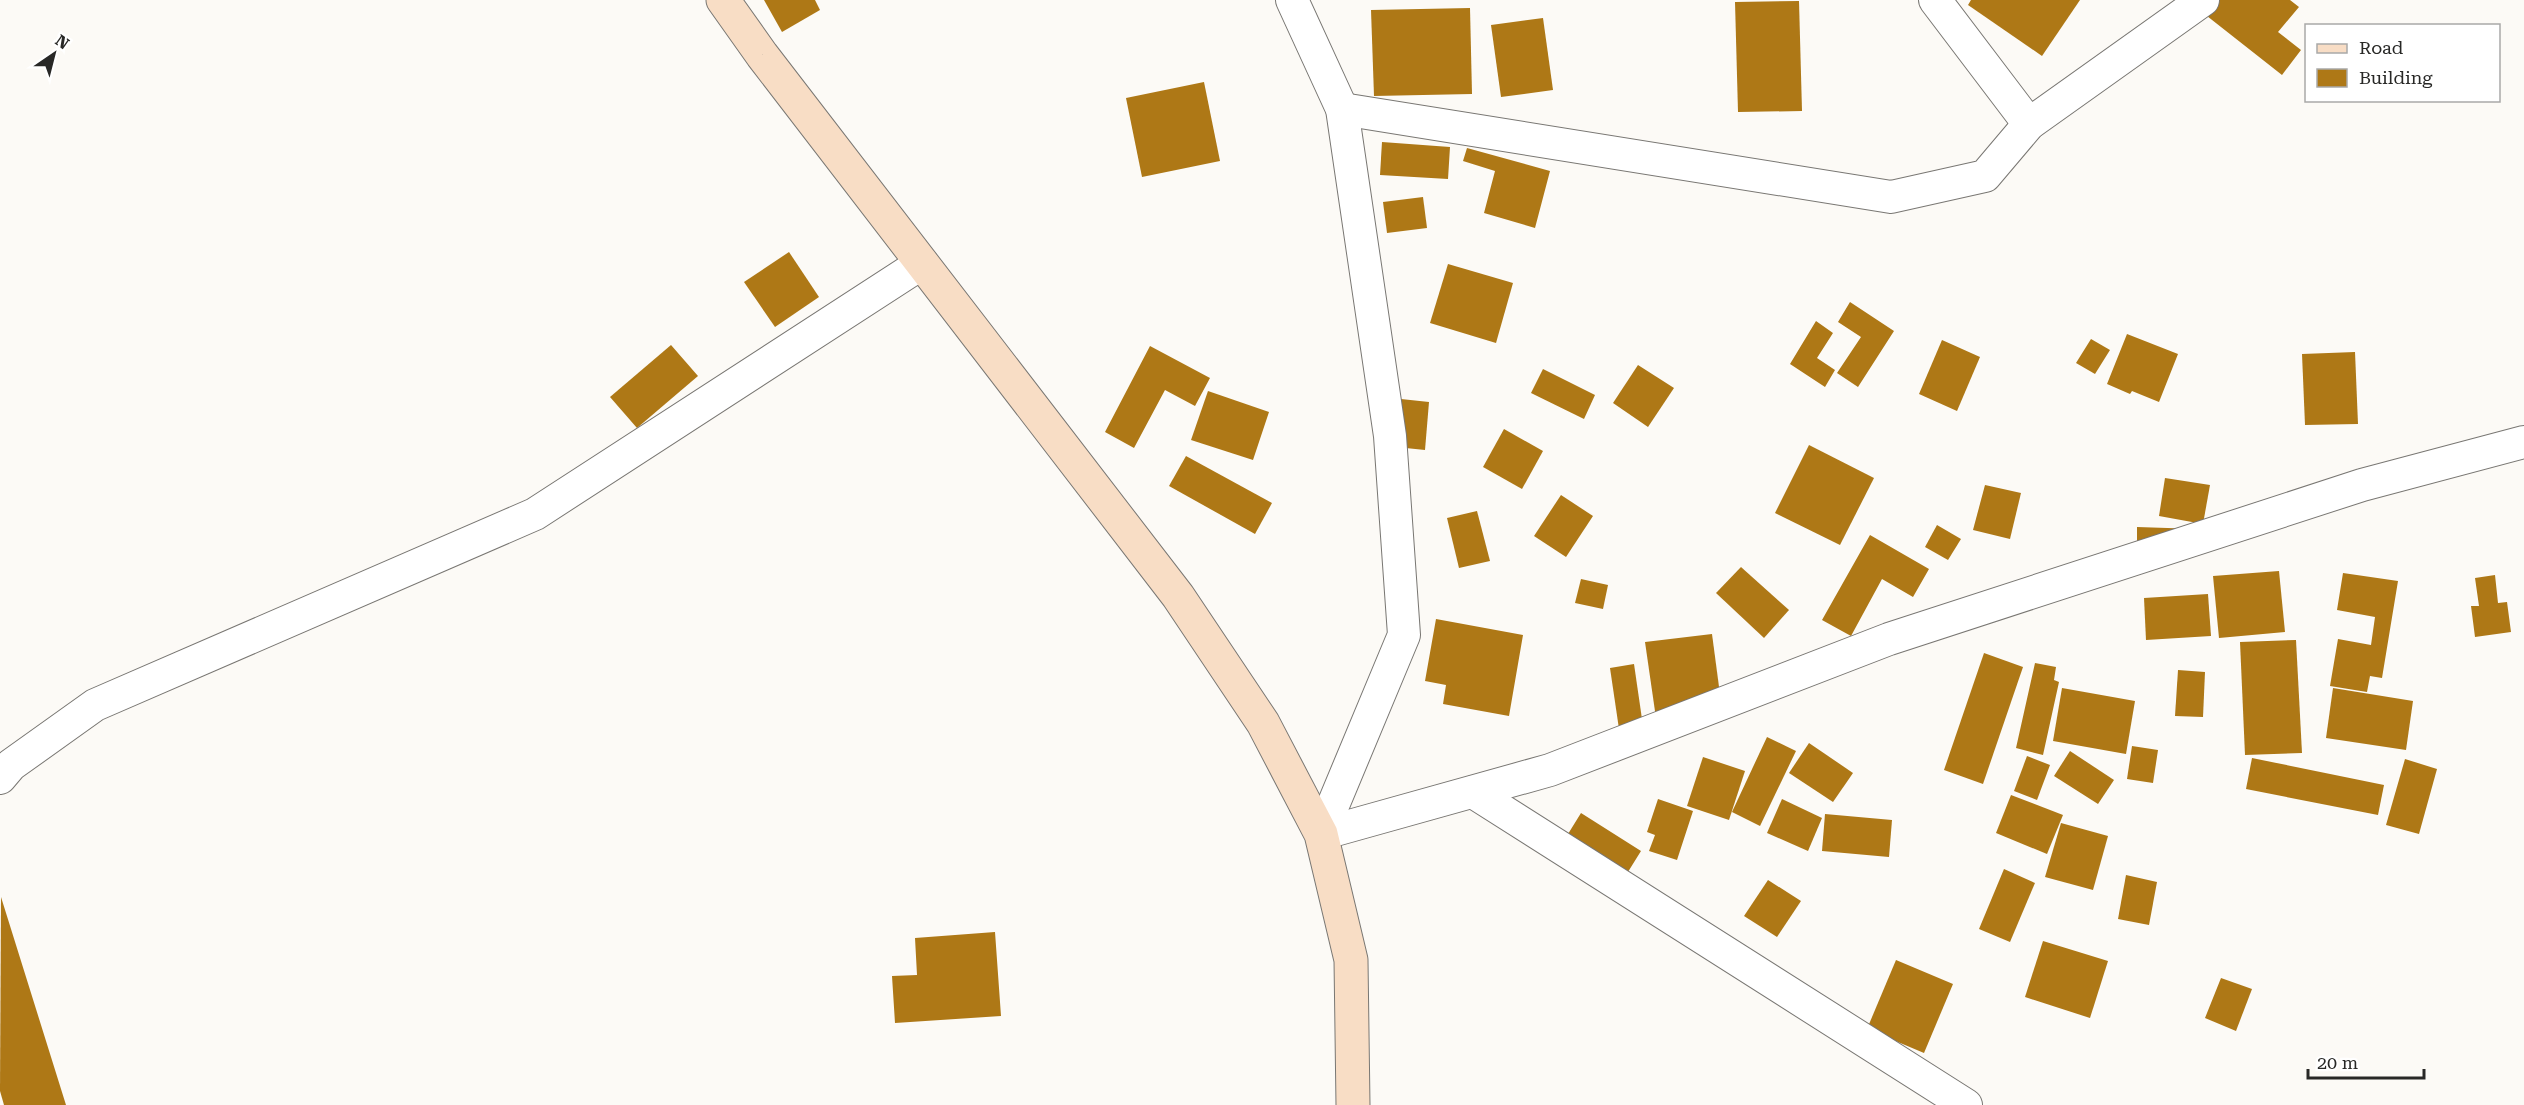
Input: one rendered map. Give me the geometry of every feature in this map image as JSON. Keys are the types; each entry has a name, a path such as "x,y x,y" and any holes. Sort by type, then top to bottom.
{"street":[{"path":"723,0 762,55 1178,596 1263,723 1321,834 1351,960 1353,1105"},
{"path":"1292,0 1342,109 1390,436 1404,635 1321,834"},
{"path":"1935,0 2029,124"},
{"path":"1342,109 1891,197 1985,176 2029,124 2203,0"},
{"path":"0,778 11,765 95,705 536,514 922,263"},
{"path":"1321,834 1550,770 1889,639 2362,485 2524,442"},
{"path":"1473,792 1966,1105"}],"building":[{"path":"764,0 815,0 820,10 782,32"},
{"path":"1971,0 2080,0 2042,56 1968,5"},
{"path":"2219,0 2290,0 2299,7 2278,32 2301,50 2282,75 2207,16"},
{"path":"1799,1 1802,111 1738,112 1735,2"},
{"path":"1470,8 1472,94 1374,96 1371,10"},
{"path":"1543,18 1553,90 1501,97 1491,25"},
{"path":"1204,82 1220,161 1142,177 1126,98"},
{"path":"1382,142 1450,147 1448,179 1380,175"},
{"path":"1467,148 1550,171 1535,228 1484,213 1495,171 1463,161"},
{"path":"1423,197 1427,228 1387,233 1383,202"},
{"path":"789,252 819,297 775,327 744,282"},
{"path":"1448,264 1513,283 1496,343 1430,323"},
{"path":"1850,302 1894,331 1858,387 1837,373 1861,337 1838,322"},
{"path":"1816,321 1833,333 1817,358 1835,370 1825,387 1790,364"},
{"path":"2127,334 2178,354 2159,402 2132,391 2130,394 2107,384"},
{"path":"2091,339 2110,350 2095,374 2076,363"},
{"path":"1942,340 1980,357 1957,411 1919,394"},
{"path":"671,345 698,376 637,428 610,397"},
{"path":"1150,346 1210,378 1195,406 1165,390 1134,448 1105,432"},
{"path":"2355,352 2358,424 2305,425 2302,354"},
{"path":"1638,365 1674,388 1648,427 1613,403"},
{"path":"1543,369 1595,395 1584,419 1531,393"},
{"path":"1208,391 1269,412 1253,460 1191,440"},
{"path":"1401,399 1429,402 1425,450 1396,447"},
{"path":"1504,429 1543,451 1522,489 1483,467"},
{"path":"1809,445 1874,478 1840,545 1775,513"},
{"path":"1186,456 1272,503 1255,534 1169,486"},
{"path":"2165,478 2210,485 2203,524 2159,516"},
{"path":"1985,485 2021,493 2010,539 1973,530"},
{"path":"1561,495 1593,516 1566,557 1534,536"},
{"path":"1477,511 1490,561 1459,568 1447,518"},
{"path":"1937,525 1961,539 1948,560 1925,547"},
{"path":"2137,527 2198,529 2137,552"},
{"path":"1870,535 1929,569 1913,597 1882,579 1851,636 1822,620"},
{"path":"1741,567 1789,610 1764,638 1716,593"},
{"path":"2279,571 2285,632 2219,638 2213,576"},
{"path":"2343,573 2398,581 2382,678 2370,676 2367,692 2330,686 2338,639 2371,645 2375,617 2337,610"},
{"path":"2495,575 2498,603 2507,602 2511,632 2475,637 2471,606 2479,606 2475,578"},
{"path":"1581,579 1608,585 1603,609 1575,603"},
{"path":"2208,594 2211,636 2146,640 2144,598"},
{"path":"1436,619 1523,635 1509,716 1443,704 1446,685 1425,681"},
{"path":"1712,634 1723,717 1657,725 1645,642"},
{"path":"2296,640 2302,753 2245,755 2240,642"},
{"path":"1984,653 2023,667 1983,784 1944,770"},
{"path":"2035,663 2056,667 2054,680 2059,682 2043,755 2016,748"},
{"path":"1634,664 1643,726 1619,729 1610,668"},
{"path":"2178,670 2205,672 2203,717 2175,716"},
{"path":"2062,688 2135,701 2126,754 2053,741"},
{"path":"2333,688 2413,701 2406,750 2326,738"},
{"path":"1767,737 1796,751 1760,826 1732,812"},
{"path":"1809,743 1853,773 1833,802 1789,773"},
{"path":"2132,746 2158,750 2153,783 2127,779"},
{"path":"2070,751 2114,780 2098,804 2054,776"},
{"path":"2027,756 2050,765 2037,800 2014,791"},
{"path":"1703,757 1745,771 1729,820 1687,806"},
{"path":"2252,758 2384,785 2378,815 2246,789"},
{"path":"2405,759 2437,769 2419,834 2386,825"},
{"path":"2011,795 2063,815 2047,854 1996,833"},
{"path":"1658,799 1693,811 1677,860 1649,851 1655,835 1647,832"},
{"path":"1782,799 1822,818 1808,851 1767,833"},
{"path":"1581,813 1641,851 1613,896 1531,844 1546,819 1568,834"},
{"path":"1825,814 1892,820 1889,857 1822,851"},
{"path":"2061,823 2108,836 2093,890 2045,877"},
{"path":"2004,869 2035,883 2010,942 1979,929"},
{"path":"2126,875 2157,882 2149,925 2118,919"},
{"path":"1768,880 1801,901 1777,937 1744,916"},
{"path":"1,897 66,1105 4,1105 0,1091"},
{"path":"995,932 1001,1016 895,1023 892,976 917,975 915,938"},
{"path":"2043,941 2108,961 2090,1018 2025,997"},
{"path":"1896,960 1953,984 1924,1053 1867,1029"},
{"path":"2221,978 2252,989 2236,1031 2205,1018"}]}
